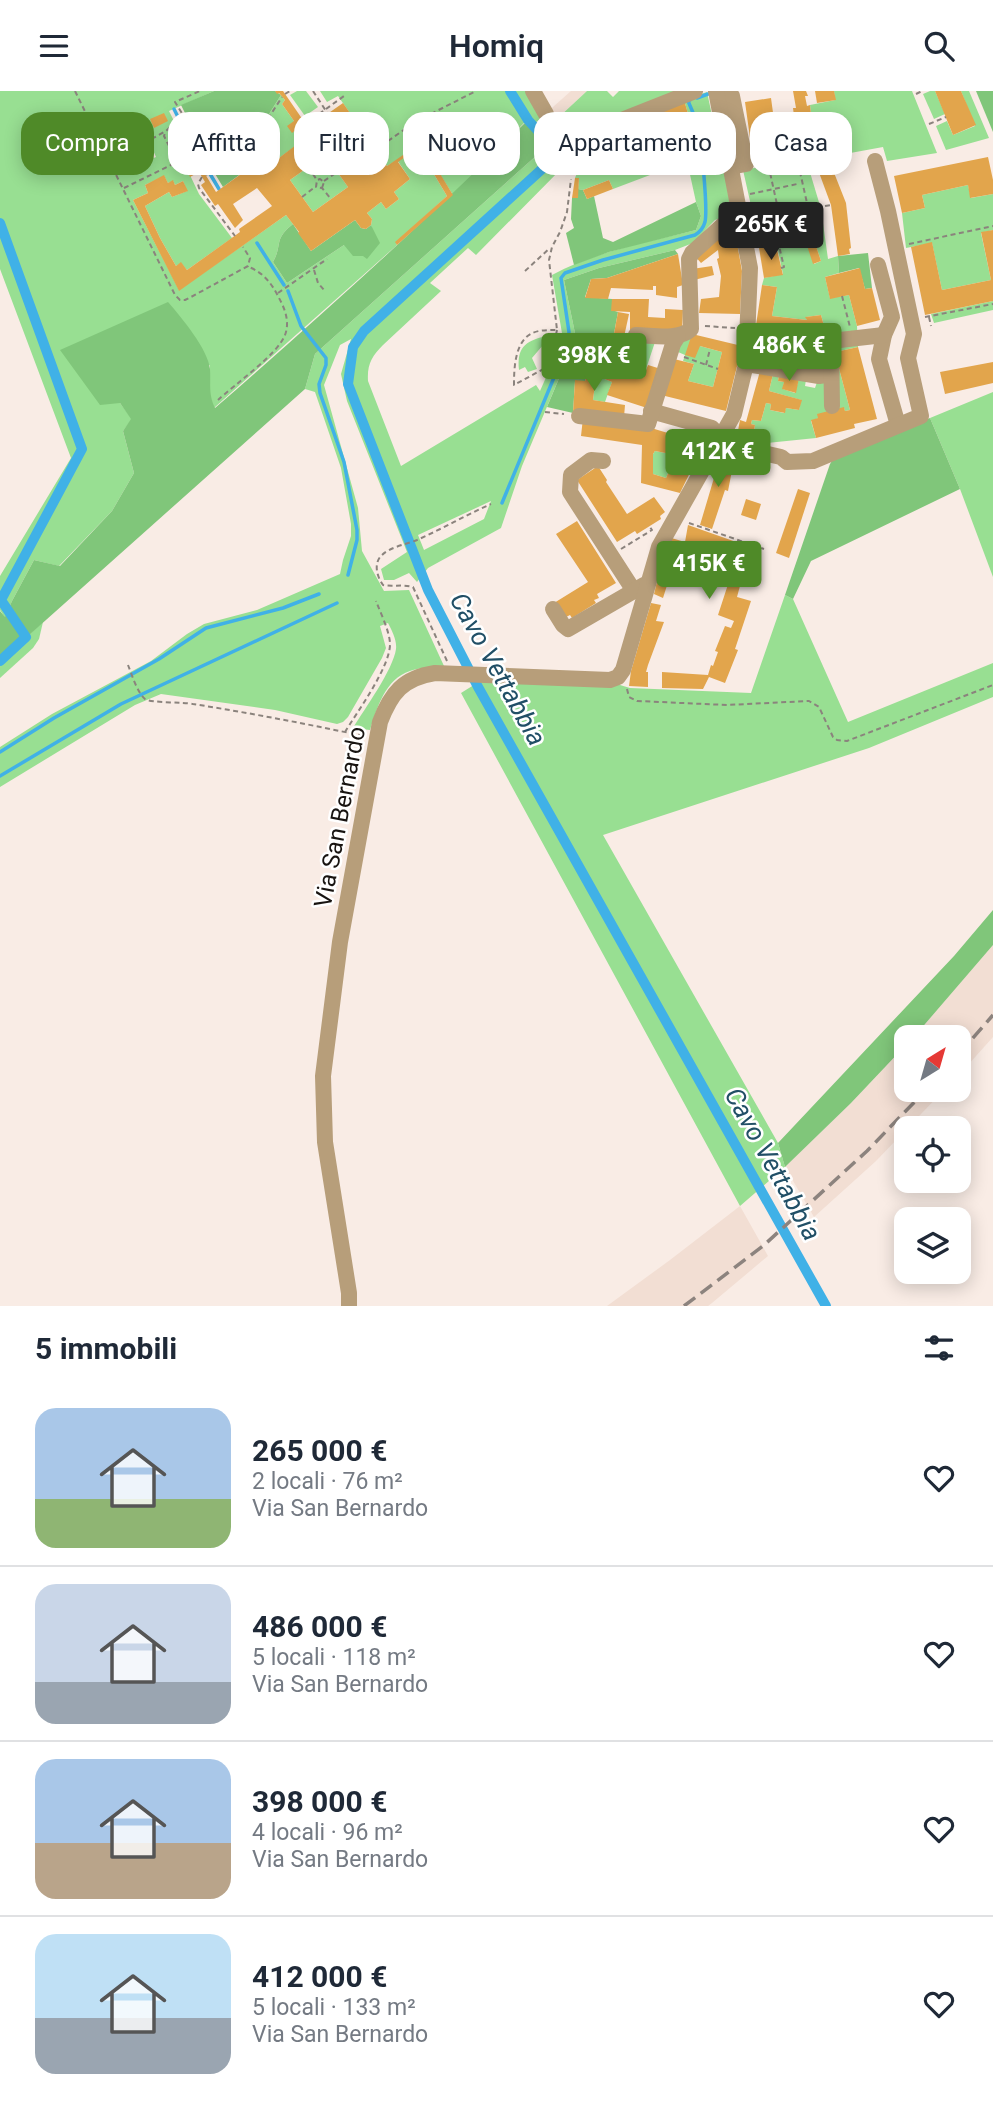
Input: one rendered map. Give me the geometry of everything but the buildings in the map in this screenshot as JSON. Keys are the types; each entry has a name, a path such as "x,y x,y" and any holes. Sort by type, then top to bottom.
{"street":[{"path":"533,91 546,112"},
{"path":"642,112 695,91"},
{"path":"618,677 626,663 659,547 734,414 746,364 751,280 740,216 738,165 722,95"},
{"path":"651,411 712,428 727,445 781,457 788,462 813,461 921,417 908,358 914,334 875,161"},
{"path":"636,335 678,336 691,329 689,259 692,253 723,225 740,216"},
{"path":"878,265 892,317 884,335 879,359 898,425"},
{"path":"832,406 825,375 831,341 884,335"},
{"path":"579,416 648,424 673,344 678,336"},
{"path":"746,364 825,375"},
{"path":"603,461 591,460 570,475 570,492 634,591"},
{"path":"553,609 568,629 649,583"},
{"name":"Via San Bernardo","path":"349,1306 325,1142 323,1076 340,942 380,723 386,707 406,681 427,674 610,680 618,677"}],"path":[{"path":"75,91 175,295 180,300 191,297 248,266 250,258 243,247"},
{"path":"155,137 182,116 175,102 200,91"},
{"path":"273,112 290,91"},
{"path":"313,91 325,110"},
{"path":"389,140 415,122 476,91"},
{"path":"916,94 922,91"},
{"path":"322,112 344,96"},
{"path":"929,124 946,117"},
{"path":"124,188 177,162 164,136 166,131"},
{"path":"799,163 807,203 779,209 778,205 769,168 799,163"},
{"path":"314,175 317,180 316,187"},
{"path":"317,180 324,181 333,175"},
{"path":"525,271 551,247 560,232 567,212 572,175"},
{"path":"202,177 199,188 235,236"},
{"path":"322,188 324,181"},
{"path":"746,195 797,184"},
{"path":"302,197 316,187 322,188 331,199"},
{"path":"761,209 778,205"},
{"path":"825,206 831,205"},
{"path":"781,268 784,267 776,233 787,230 788,217"},
{"path":"909,244 993,226"},
{"path":"764,239 766,247"},
{"path":"551,247 549,270 557,330 549,366 514,385 515,360 523,341 534,332 557,330"},
{"path":"277,294 327,259"},
{"path":"218,400 273,352 285,335 287,319 277,294 264,275 248,266"},
{"path":"313,269 318,283 325,291"},
{"path":"923,317 993,304"},
{"path":"929,316 931,326"},
{"path":"691,324 744,329"},
{"path":"706,365 710,349"},
{"path":"670,353 718,369"},
{"path":"545,412 579,416"},
{"path":"464,675 413,587 389,586 380,581 378,561 391,550 491,504"},
{"path":"675,519 764,549"},
{"path":"615,562 621,549 652,530 649,526"},
{"path":"345,732 383,670 390,649 390,639 376,601"},
{"path":"128,665 146,701 197,704 377,739"},
{"path":"618,677 625,683 629,697 637,701 727,705 809,701 819,707 833,737 847,741 993,685"}],"shaded area":[{"path":"571,91 587,91 564,112 547,112"},
{"path":"993,945 993,1037 971,1062 971,1025 924,1025"},
{"path":"894,1058 894,1103 932,1103 919,1116 894,1116 894,1142 814,1217 785,1167"},
{"path":"740,1206 768,1256 712,1303 708,1306 607,1306 670,1260"}],"green space":[{"path":"0,91 214,91 168,112 168,175 190,175 199,194 232,238 187,270 181,263 176,266 145,206 169,192 172,197 187,191 183,181 175,185 173,181 168,183 164,176 145,185 148,193 133,200 179,290 286,215 293,224 281,238 273,262 287,283 344,245 373,233 372,219 367,213 381,202 386,209 399,199 394,192 410,179 407,175 434,175 447,196 396,243 397,245 214,408 209,394 210,365 120,403 132,419 123,431 134,473 112,511 59,566 34,560 5,618 0,610 0,576 71,458 0,269"},
{"path":"214,91 275,91 281,95 270,112 184,112 181,105"},
{"path":"297,91 306,91 318,107 311,112 302,112 290,95"},
{"path":"320,91 530,91 542,112 534,112 534,123 527,120 520,127 520,112 403,112 403,169 397,160 389,165 389,112 349,112 338,96 327,102"},
{"path":"587,91 607,91 613,97 619,91 677,91 679,94 626,112 564,112"},
{"path":"834,91 912,91 937,153 887,161 883,147 852,153 852,112 811,112 810,105 835,100"},
{"path":"935,91 945,114 934,119 923,94"},
{"path":"961,91 969,91 989,138 946,150 936,126 947,121 953,135 975,126"},
{"path":"976,91 993,91 993,132"},
{"path":"707,92 711,112 688,112 684,100"},
{"path":"281,95 285,100 282,104 294,121 294,147 280,157 280,112 270,112"},
{"path":"528,120 534,122 534,158 520,170 520,128"},
{"path":"534,158 534,175 555,175 476,255 468,248 430,283 441,291 379,349 371,361 368,381 401,466 536,385 540,391 563,339 552,275 604,253 696,230 701,216 690,175 725,175 733,214 715,220 693,243 564,280 576,338 522,466 501,528 428,568 417,582 409,573 394,580 384,580 381,569 407,552 347,401 341,374 351,339 340,345 324,385 358,508 362,551 384,591 409,590 444,666 410,671 394,681 383,695 370,730 353,728 394,658 396,642 388,623 380,626 386,648 382,658 343,722 337,724 275,710 161,694 135,705 0,787 0,747 52,714 151,661 204,624 257,610 340,574 351,536 351,524 341,468 315,392 305,389 315,354 515,175 520,175 520,170","holes":["491,501 484,519 424,550 418,535"]},
{"path":"750,169 750,175 811,175 821,209 828,259 838,256 839,273 825,277 830,298 849,295 857,326 858,347 840,351 836,357 850,410 845,411 844,408 811,421 816,438 767,443 769,433 754,431 755,425 751,424 752,420 761,421 766,403 771,404 770,410 784,413 786,408 799,410 801,400 769,391 773,374 779,374 778,381 784,382 783,389 795,393 799,378 806,380 805,386 815,388 820,373 799,370 800,357 770,352 772,334 776,329 808,331 809,335 826,333 821,315 806,317 807,320 772,316 777,287 762,285 764,278 783,274 774,232 776,214 754,219 743,170","holes":["808,222 821,261 814,264 800,224"]},
{"path":"216,175 239,175 223,187"},
{"path":"297,175 339,175 348,187 313,212 290,180"},
{"path":"440,175 473,175 453,195"},
{"path":"472,175 515,175 315,354 305,389 0,661 0,611 5,617 34,560 60,566 112,511 134,473 123,431 131,419 120,403 100,405 60,350 168,302 193,334 208,361 215,408"},
{"path":"576,175 650,175 613,189 609,180 583,190 578,189 579,179 575,178"},
{"path":"968,185 971,198 993,194 993,230 981,233 991,280 942,290 932,243 906,248 902,213 925,208 922,195"},
{"path":"578,189 583,190 587,199 594,196 603,238 613,242 696,202 701,216 696,230 609,252 574,265 566,233 574,228 571,219 572,198 578,198"},
{"path":"355,220 361,228 366,229 371,225 380,243 367,259 353,256 344,245 287,283 273,262 287,229 293,224 311,251"},
{"path":"675,250 678,254 607,278 591,279 585,297 612,299 612,310 618,312 613,339 595,350 585,381 575,381 573,413 547,407 576,338 564,280 599,268"},
{"path":"868,253 872,288 865,289 859,268 839,273 838,256"},
{"path":"993,301 993,310 934,323 931,314"},
{"path":"692,334 700,346 722,352 713,387 688,381 694,364 683,361 685,355 678,352 682,340"},
{"path":"545,336 549,338 532,358 537,369 528,372 525,367 519,370 519,356 523,347"},
{"path":"613,339 656,339 643,378 607,364 602,378 612,382 605,402 593,400 605,353 595,350"},
{"path":"993,392 993,577 930,418"},
{"path":"930,418 960,489 811,561 793,599 785,595 834,458"},
{"path":"655,451 676,455 666,478 653,474"},
{"path":"785,595 793,599 848,722 993,663 993,697 869,748 603,835 778,1143 785,1167 740,1206 461,693 485,678 610,682 630,688 751,693"},
{"path":"43,622 39,639 33,648 0,678 0,661"},
{"path":"993,910 993,945 924,1025 894,1025 894,1058 785,1167 778,1143 954,956"}],"waterway":[{"name":"Cavo Vettabbia","path":"510,91 528,120 547,141 553,159 364,331 353,347 348,384 428,590 478,687 826,1306"},
{"path":"697,98 708,94"},
{"path":"502,503 567,346 569,332 561,278 565,273 603,260 695,235 703,227 706,202 702,156 697,122 688,101 690,100"},
{"path":"211,175 219,189"},
{"path":"0,223 82,449 1,600 26,637 0,661"},
{"path":"257,243 284,285"},
{"path":"288,291 301,326 326,358 319,384 320,393 344,462 357,530 348,575"},
{"path":"0,752 159,659 206,628 283,608 319,594"},
{"path":"0,776 121,704 337,603"}],"railway":[{"path":"971,1040 993,1015"},
{"path":"684,1306 763,1246 867,1151 913,1103"}]}
